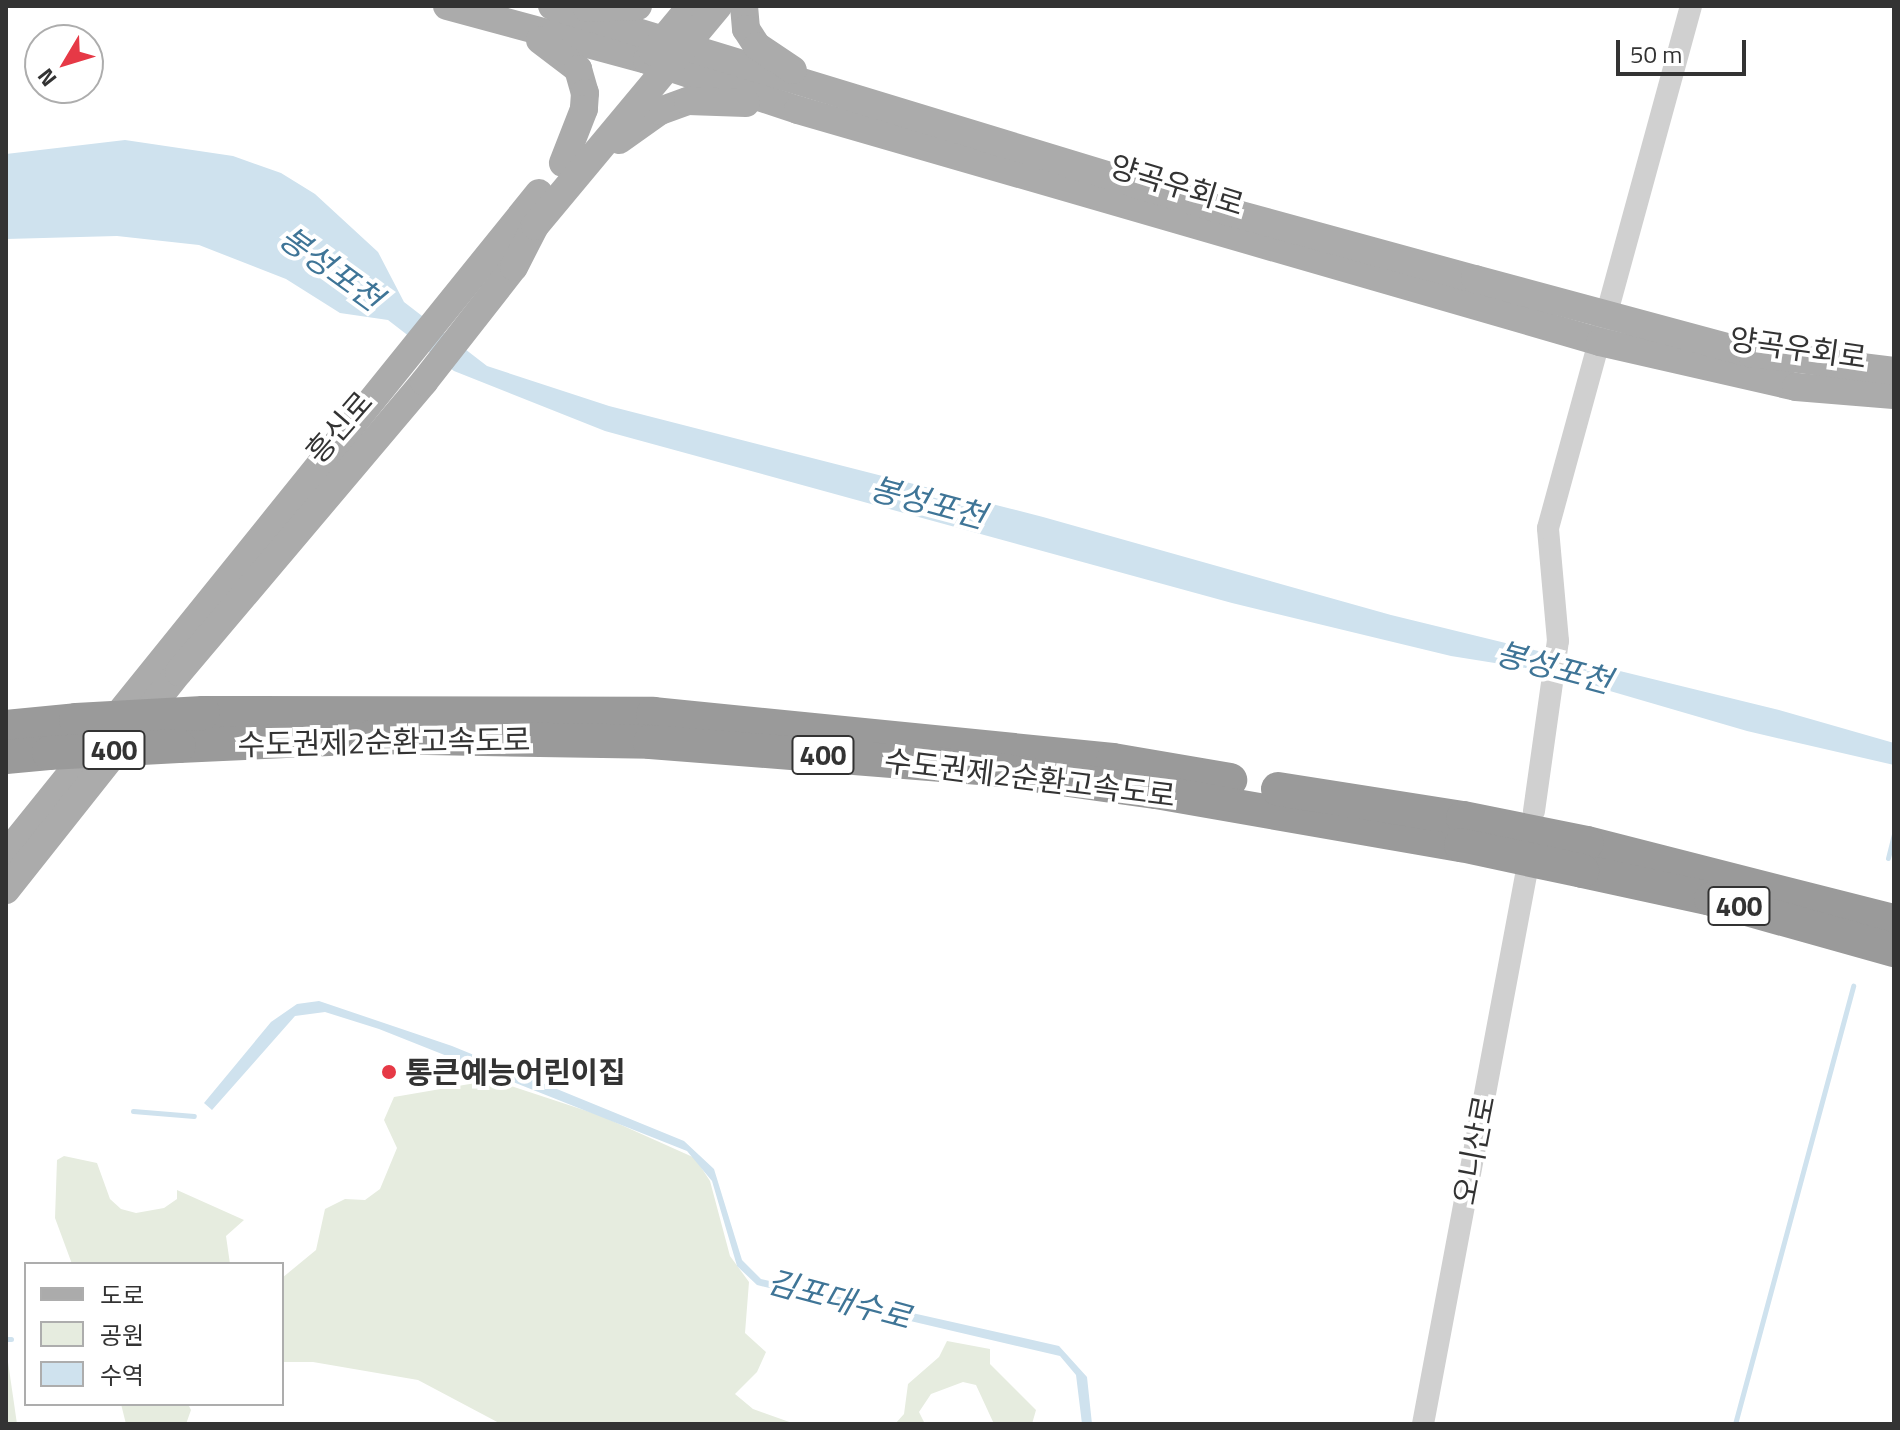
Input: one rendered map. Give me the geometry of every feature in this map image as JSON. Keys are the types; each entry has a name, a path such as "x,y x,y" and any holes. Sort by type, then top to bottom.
{"highway":[{"name":"수도권제2순환고속도로","path":"6,727 203,713 653,714 1113,760 1894,921"},
{"name":"수도권제2순환고속도로","path":"6,757 372,737 650,742 983,768 1462,831"},
{"name":"수도권제2순환고속도로","path":"1584,857 1711,899 1894,950"}],"main road":[{"name":"양곡우회로","path":"447,6 520,27 665,53 832,93 1215,208 1750,353 1894,371"},
{"name":"양곡우회로","path":"552,6 798,110 1600,342 1796,387 1894,395"},
{"path":"568,6 606,10 638,6"},
{"name":"흥신로","path":"665,53 691,6"},
{"name":"흥신로","path":"6,854 437,318 569,171 665,53 718,6"},
{"path":"744,6 746,29 757,46 832,93"},
{"path":"520,27 578,69 584,109 569,171"},
{"path":"569,171 632,129 688,101 725,100 798,110"},
{"name":"흥신로","path":"6,890 199,647 461,335 569,171"}],"street":[{"path":"1534,811 1558,641 1548,528 1691,6"},
{"name":"오니산로","path":"1423,1424 1526,875"}],"green space":[{"path":"493,1080 599,1115 695,1158 710,1181 730,1256 749,1282 745,1333 766,1352 757,1372 735,1394 753,1409 795,1424 501,1424 418,1380 313,1362 284,1362 284,1276 316,1250 325,1209 345,1199 365,1200 380,1189 397,1148 384,1120 394,1097"},
{"path":"64,1156 97,1163 110,1199 121,1209 136,1213 164,1208 177,1199 177,1190 244,1220 226,1236 230,1262 71,1262 55,1218 57,1160"},
{"path":"947,1341 990,1349 990,1364 1036,1410 1032,1424 994,1424 976,1385 963,1382 931,1394 919,1412 925,1424 895,1424 904,1414 908,1384 939,1357"},
{"path":"6,1357 8,1362 17,1424 6,1424"},
{"path":"122,1406 189,1406 191,1410 186,1424 126,1424"}],"water":[{"name":"봉성포천","path":"125,140 233,156 281,173 315,194 378,252 404,302 487,366 609,406 1043,517 1391,615 1779,710 1894,743 1894,765 1747,731 1538,670 1451,656 1232,603 605,431 454,371 388,320 340,313 286,279 199,245 117,236 6,239 6,154"},
{"path":"319,1001 452,1046 684,1141 714,1169 742,1260 761,1279 1059,1346 1087,1377 1092,1424 1082,1424 1076,1375 1060,1356 757,1285 737,1266 712,1181 687,1151 379,1029 325,1012 295,1016 212,1110 204,1103 271,1022 297,1004"}],"waterway":[{"path":"1888,858 1894,834"},
{"path":"1735,1424 1853,986"},
{"name":"김포대수로","path":"133,1111 194,1116"},
{"path":"6,1339 11,1339"}],"place":[{"name":"통큰예능어린이집","path":"389,1072"}]}
